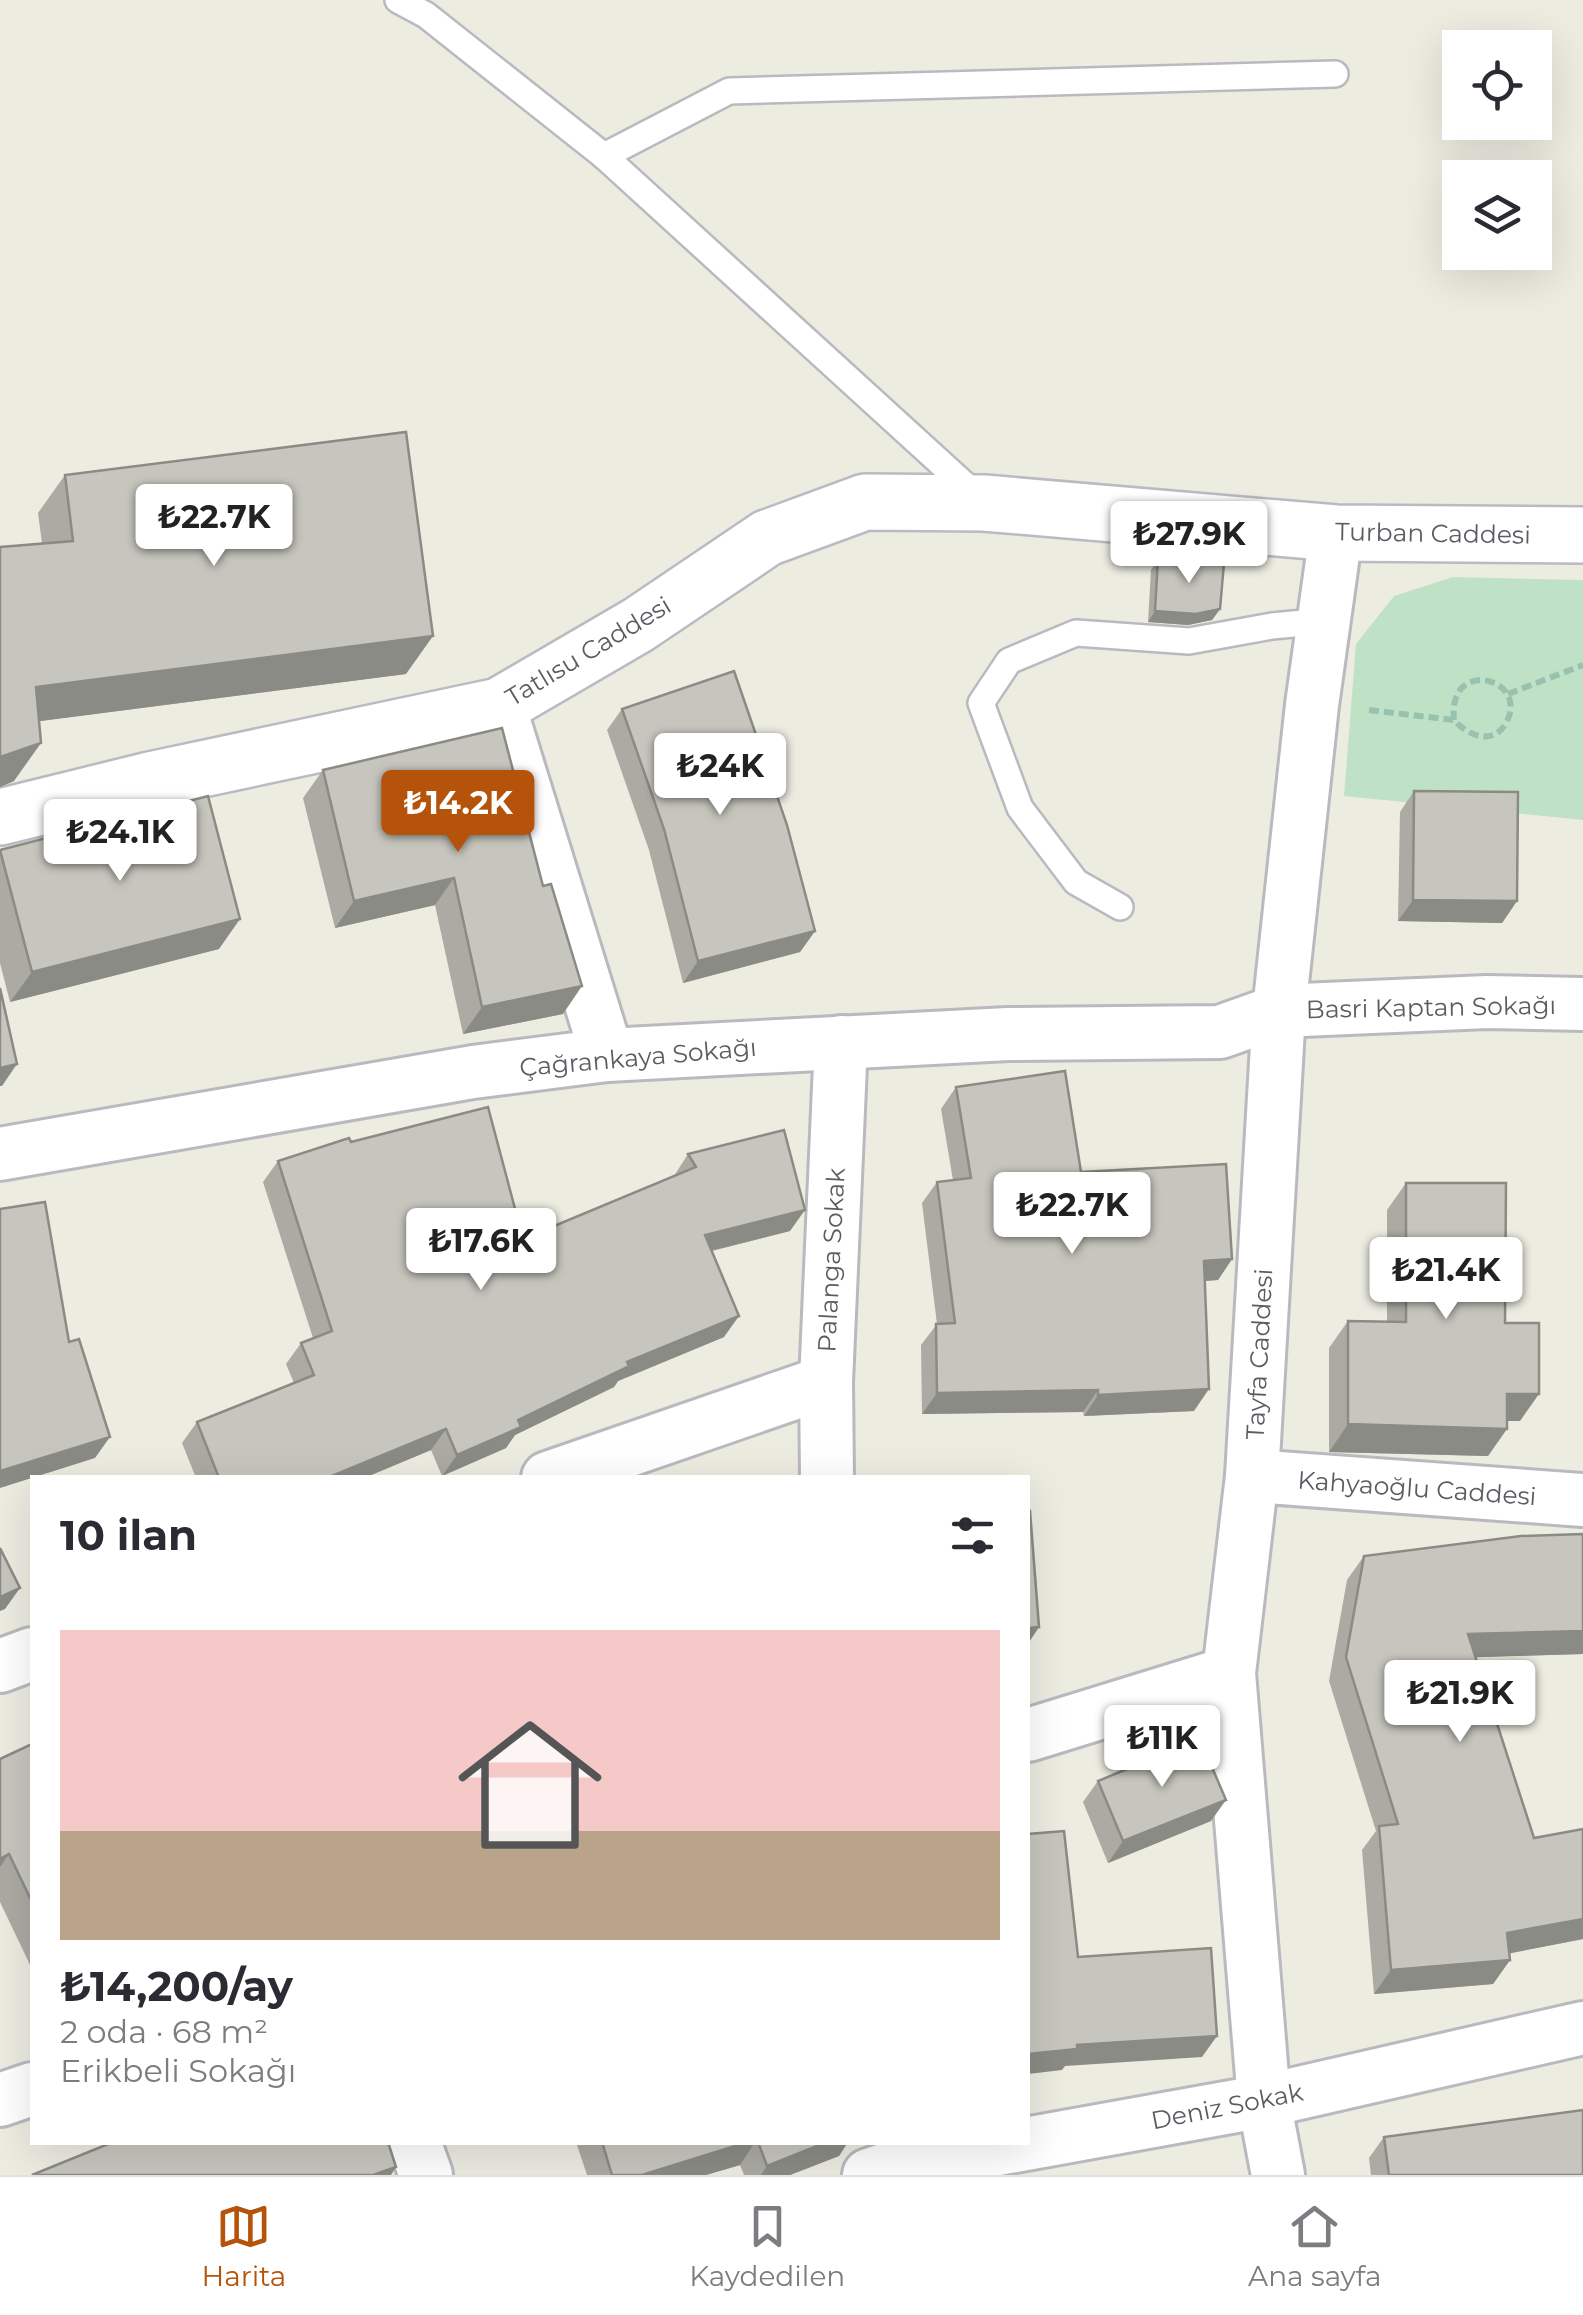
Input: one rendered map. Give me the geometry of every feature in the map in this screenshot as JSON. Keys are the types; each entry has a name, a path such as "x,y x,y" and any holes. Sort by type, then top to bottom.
{"main road":[{"name":"Tatlısu Caddesi","path":"0,817 150,780 499,706 638,624 767,538 865,502 984,503"},
{"name":"Turban Caddesi","path":"984,503 1336,533 1583,535"}],"street":[{"name":"Tayfa Caddesi","path":"1278,2175 1264,2100 1229,1674 1252,1476 1279,1011 1312,706 1336,533"},
{"path":"499,706 607,1054"},
{"name":"Basri Kaptan Sokağı","path":"1279,1011 1487,1002 1583,1004"},
{"name":"Çağrankaya Sokağı","path":"0,1154 473,1072 607,1054 1008,1034 1220,1032 1279,1011"},
{"name":"Palanga Sokak","path":"827,1475 826,1382 840,1042"},
{"path":"557,1475 826,1382"},
{"name":"Kahyaoğlu Caddesi","path":"1252,1476 1583,1500"},
{"path":"0,1666 30,1655"},
{"path":"1030,1734 1229,1674"},
{"name":"Deniz Sokak","path":"1030,2140 1264,2100 1583,2028"},
{"path":"0,2100 30,2091"},
{"path":"415,2145 426,2175"},
{"name":"Deniz Sokak","path":"882,2165 1000,2145"}],"lane":[{"path":"398,0 426,16 604,156 984,503"},
{"path":"604,156 729,91 1334,74"},
{"path":"1120,907 1076,882 1020,808 981,703 1010,661 1076,633 1189,641 1324,621"}],"path":[{"path":"1508,694 1583,665"},
{"path":"1469,682 1498,684 1508,694 1512,713 1502,730 1486,738 1467,734 1454,720 1452,706 1458,692 1469,682"},
{"path":"1312,706 1454,720"}],"green space":[{"path":"1453,577 1583,580 1583,820 1344,796 1356,644 1394,596"}],"building":[{"path":"406,432 433,636 36,687 41,743 0,757 0,547 73,541 65,475"},
{"path":"1158,559 1224,563 1220,609 1196,614 1155,611"},
{"path":"734,671 787,825 815,931 698,961 664,829 622,709"},
{"path":"502,728 543,886 551,884 582,986 482,1007 454,878 354,901 323,770"},
{"path":"1414,791 1518,792 1517,901 1413,900"},
{"path":"208,796 240,919 32,972 0,850"},
{"path":"0,988 17,1064 0,1068"},
{"path":"1065,1071 1081,1172 1226,1164 1232,1259 1204,1261 1209,1389 1098,1395 1098,1390 937,1393 936,1324 955,1323 937,1182 971,1178 956,1087"},
{"path":"488,1107 523,1239 696,1167 688,1154 784,1130 805,1210 705,1235 739,1316 627,1362 629,1366 518,1420 521,1427 457,1455 446,1429 334,1475 218,1475 197,1422 314,1375 301,1343 332,1331 278,1161 349,1138 351,1142"},
{"path":"1406,1183 1506,1183 1505,1323 1539,1323 1539,1394 1507,1394 1507,1429 1348,1424 1348,1321 1406,1322"},
{"path":"45,1202 69,1342 79,1339 110,1437 0,1471 0,1209"},
{"path":"1030,1511 1039,1627 1030,1628"},
{"path":"1583,1534 1583,1631 1468,1634 1534,1838 1583,1829 1583,1919 1507,1933 1510,1960 1391,1970 1379,1826 1398,1824 1346,1657 1364,1556 1521,1536"},
{"path":"0,1548 20,1588 0,1597"},
{"path":"1200,1739 1226,1800 1123,1841 1098,1781"},
{"path":"30,1745 30,1898 9,1854 0,1859 0,1759"},
{"path":"1064,1831 1078,1957 1211,1948 1217,2036 1077,2045 1077,2049 1030,2054 1030,1834"},
{"path":"1583,2110 1583,2175 1389,2175 1384,2137"},
{"path":"106,2145 389,2145 396,2167 373,2175 32,2175"},
{"path":"603,2145 738,2145 642,2175 612,2175"},
{"path":"759,2145 820,2145 767,2166"}]}
